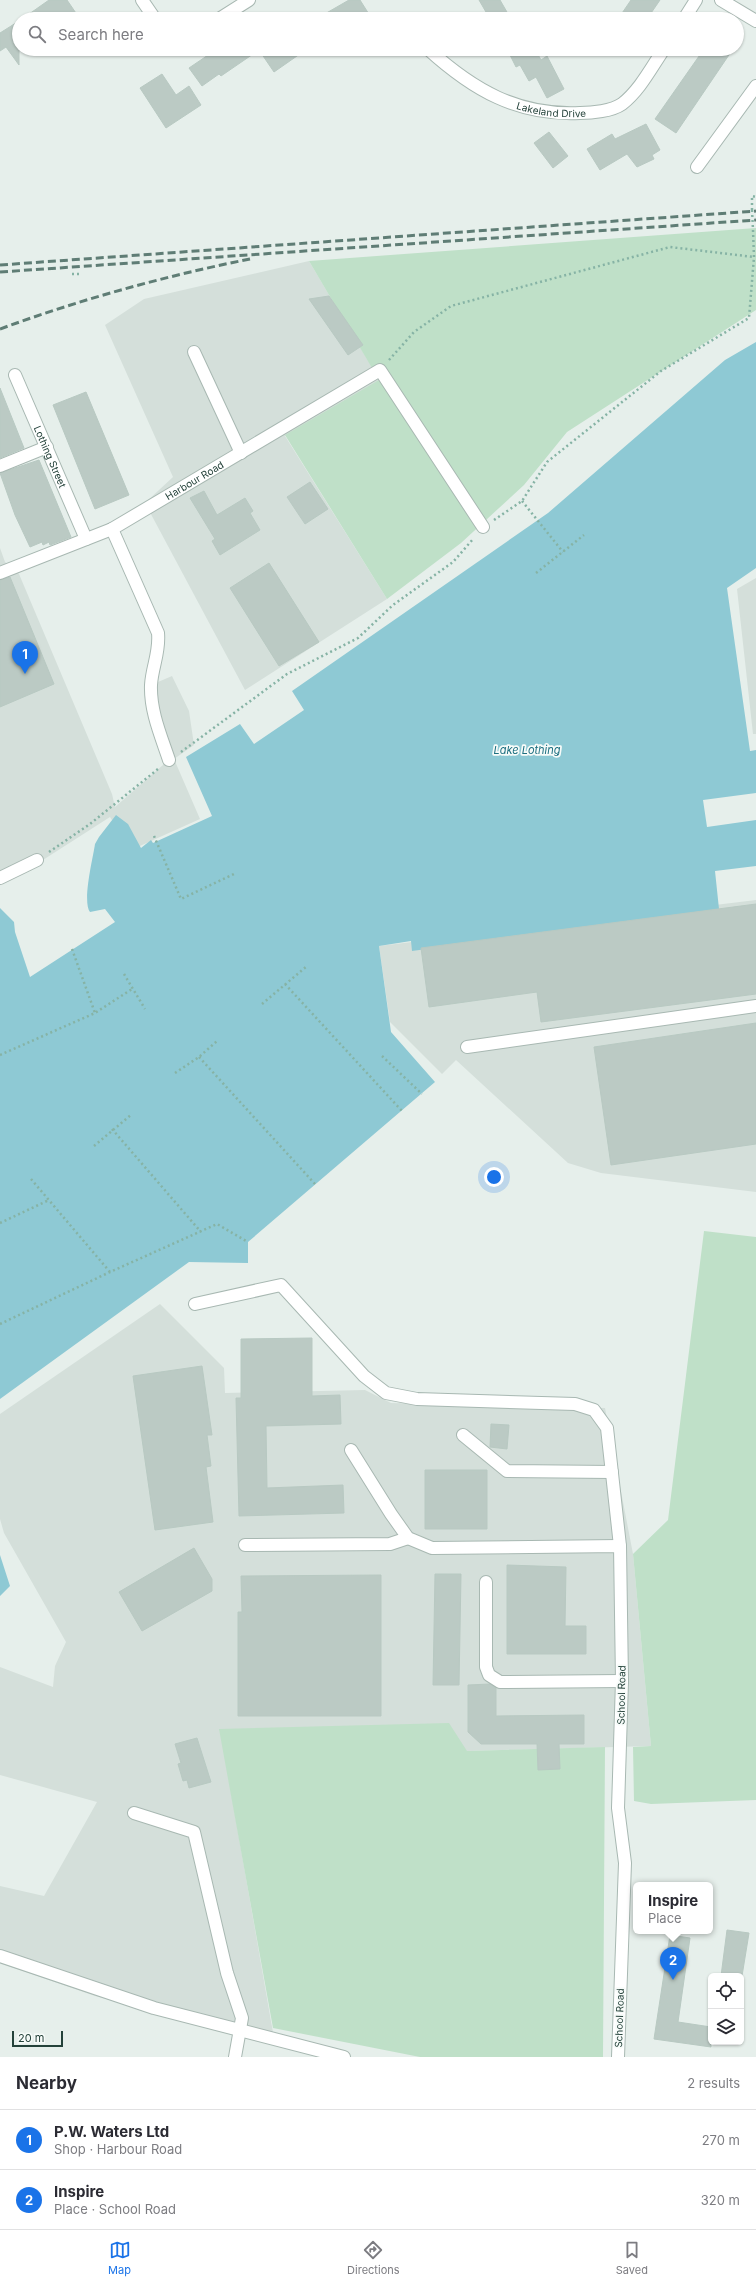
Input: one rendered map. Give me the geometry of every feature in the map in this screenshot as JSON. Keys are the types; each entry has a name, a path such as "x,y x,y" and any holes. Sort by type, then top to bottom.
{"street":[{"path":"142,0 150,12"},
{"path":"230,12 249,0"},
{"path":"688,12 696,0"},
{"path":"721,0 741,12"},
{"path":"744,14 756,21"},
{"name":"Lakeland Drive","path":"436,56 488,94 528,110 557,114 593,113 620,105 637,90 659,56"},
{"path":"697,167 756,86"},
{"path":"194,352 241,453"},
{"path":"380,370 483,527"},
{"name":"Harbour Road","path":"0,572 29,563 86,539 112,530 380,370"},
{"name":"Lothing Street","path":"15,375 86,539"},
{"path":"0,466 47,447"},
{"path":"112,530 158,633 160,647 151,683 151,704 169,760"},
{"path":"0,878 37,860"},
{"path":"467,1047 756,1006"},
{"name":"School Road","path":"195,1304 281,1285 364,1376 386,1393 417,1399 575,1404 594,1410 607,1428 620,1546 622,1681 618,1808 625,1863 618,2057"},
{"path":"463,1435 507,1471 612,1472"},
{"path":"351,1450 390,1514 408,1538 432,1548 620,1546"},
{"path":"245,1545 390,1544 408,1538"},
{"path":"486,1582 486,1667 489,1675 500,1682 622,1681"},
{"path":"134,1813 194,1832 227,1973 237,1999 242,2018 235,2057"},
{"path":"0,1956 154,2008 344,2057"}],"path":[{"path":"37,860 90,824 169,760 287,674 358,638 393,605 453,562 483,527 522,501 548,462 580,434 661,371 749,318 754,257 752,196 756,197"},
{"path":"380,370 414,332 452,306 670,248 754,257"},
{"path":"72,274 82,274"},
{"path":"522,501 563,552"},
{"path":"536,573 584,536"},
{"path":"154,836 181,899 236,874"},
{"path":"72,949 95,1013"},
{"path":"262,1004 307,966"},
{"path":"124,974 145,1009"},
{"path":"285,984 402,1111"},
{"path":"0,1055 95,1013 132,989"},
{"path":"176,1073 199,1057 217,1041"},
{"path":"382,1056 422,1094"},
{"path":"199,1057 315,1184"},
{"path":"94,1146 112,1129 132,1114"},
{"path":"112,1129 201,1232"},
{"path":"30,1179 110,1272"},
{"path":"0,1223 49,1200"},
{"path":"0,1324 217,1224 248,1242"}],"shaded area":[{"path":"309,261 380,381 285,436 387,599 245,690 145,503 173,477 105,325 144,299"},
{"path":"0,548 5,562 19,574 112,794 115,807 163,765 173,752 151,703 151,685 172,676 189,711 194,745 174,759 200,819 131,850 110,817 32,867 0,881"},
{"path":"756,578 756,734 753,734 737,589"},
{"path":"756,900 756,1192 601,1173 568,1163 456,1060 442,1074 390,1022 379,946"},
{"path":"160,1304 224,1368 225,1393 365,1390 391,1403 605,1408 633,1554 651,1746 467,1751 220,1729 275,2044 95,1996 0,1963 0,1886 44,1896 97,1802 0,1775 0,1667 53,1687 55,1666 66,1642 4,1533 0,1519 0,1414"}],"green space":[{"path":"756,228 756,310 567,432 524,485 461,543 387,599 285,435 379,380 309,261"},
{"path":"704,1231 756,1237 756,1800 651,1804 634,1801 633,1747 651,1746 633,1554 668,1520"},
{"path":"449,1723 467,1751 605,1747 603,2057 420,2057 273,2028 219,1729"}],"water":[{"name":"Lake Lothing","path":"756,342 756,568 727,588 750,751 756,750 756,793 703,800 707,827 756,820 756,866 715,871 719,909 412,951 411,941 379,946 391,1032 435,1082 248,1242 248,1263 189,1262 0,1399 0,908 14,922 15,932 30,977 115,922 105,909 90,912 87,899 95,844 116,815 128,824 141,848 151,840 153,843 212,816 186,757 240,724 254,744 304,710 292,691 548,513 725,360"},
{"path":"0,1555 10,1586 0,1596"}],"building":[{"path":"49,0 67,0 75,12 32,12"},
{"path":"349,0 360,0 368,12 328,12"},
{"path":"479,0 500,0 507,12 486,12"},
{"path":"631,0 660,0 652,12 623,12"},
{"path":"12,25 12,55 6,47 0,51 0,33"},
{"path":"12,56 19,56 19,65"},
{"path":"207,56 250,56 221,76 219,74 202,86 189,68"},
{"path":"263,56 297,56 274,72"},
{"path":"510,56 539,56 541,60 547,56 564,89 547,98 536,77 529,81 520,65 516,67"},
{"path":"699,56 728,56 676,133 655,119"},
{"path":"162,74 176,95 189,86 201,105 166,128 140,88"},
{"path":"646,124 660,150 652,155 654,159 637,167 627,154 600,170 587,149 612,134 615,139"},
{"path":"549,132 568,156 553,168 534,143"},
{"path":"329,296 363,345 348,355 309,299"},
{"path":"0,388 24,448 0,458"},
{"path":"86,392 129,495 95,509 53,405"},
{"path":"39,460 71,537 50,545 49,542 43,545 42,542 30,547 15,515 0,473"},
{"path":"310,482 328,509 305,524 287,497"},
{"path":"204,491 217,515 245,498 253,511 250,513 260,530 220,555 212,541 215,539 190,498"},
{"path":"269,563 319,642 279,666 230,588"},
{"path":"10,577 54,684 0,707 0,580"},
{"path":"756,904 756,994 541,1022 537,992 429,1007 421,948"},
{"path":"756,1023 756,1144 611,1165 594,1047"},
{"path":"312,1338 312,1396 340,1395 341,1424 266,1426 267,1488 343,1485 344,1513 239,1516 236,1398 241,1398 241,1339"},
{"path":"202,1366 212,1435 207,1435 211,1466 206,1467 213,1522 155,1530 133,1376"},
{"path":"491,1424 509,1425 507,1449 490,1447"},
{"path":"425,1470 487,1470 487,1529 425,1529"},
{"path":"194,1548 212,1579 212,1591 142,1631 119,1592"},
{"path":"507,1565 566,1567 565,1626 586,1626 586,1654 507,1654"},
{"path":"435,1574 461,1574 459,1685 433,1685"},
{"path":"381,1575 381,1716 238,1716 238,1612 242,1612 241,1576"},
{"path":"490,1684 496,1688 496,1716 584,1715 584,1744 559,1744 560,1769 538,1770 537,1744 481,1744 468,1732 468,1685"},
{"path":"197,1738 211,1782 189,1788 187,1780 183,1781 178,1764 181,1763 175,1744"},
{"path":"727,1930 749,1933 742,1973 721,1973"},
{"path":"670,1935 690,1938 678,2022 708,2027 708,2045 711,2045 711,2047 654,2039"}],"railway":[{"path":"0,265 756,211"},
{"path":"0,272 756,220"},
{"path":"0,329 124,289 250,259"}],"place":[{"name":"P.W. Waters Ltd","path":"25,674"},
{"name":"Inspire","path":"673,1980"}]}
